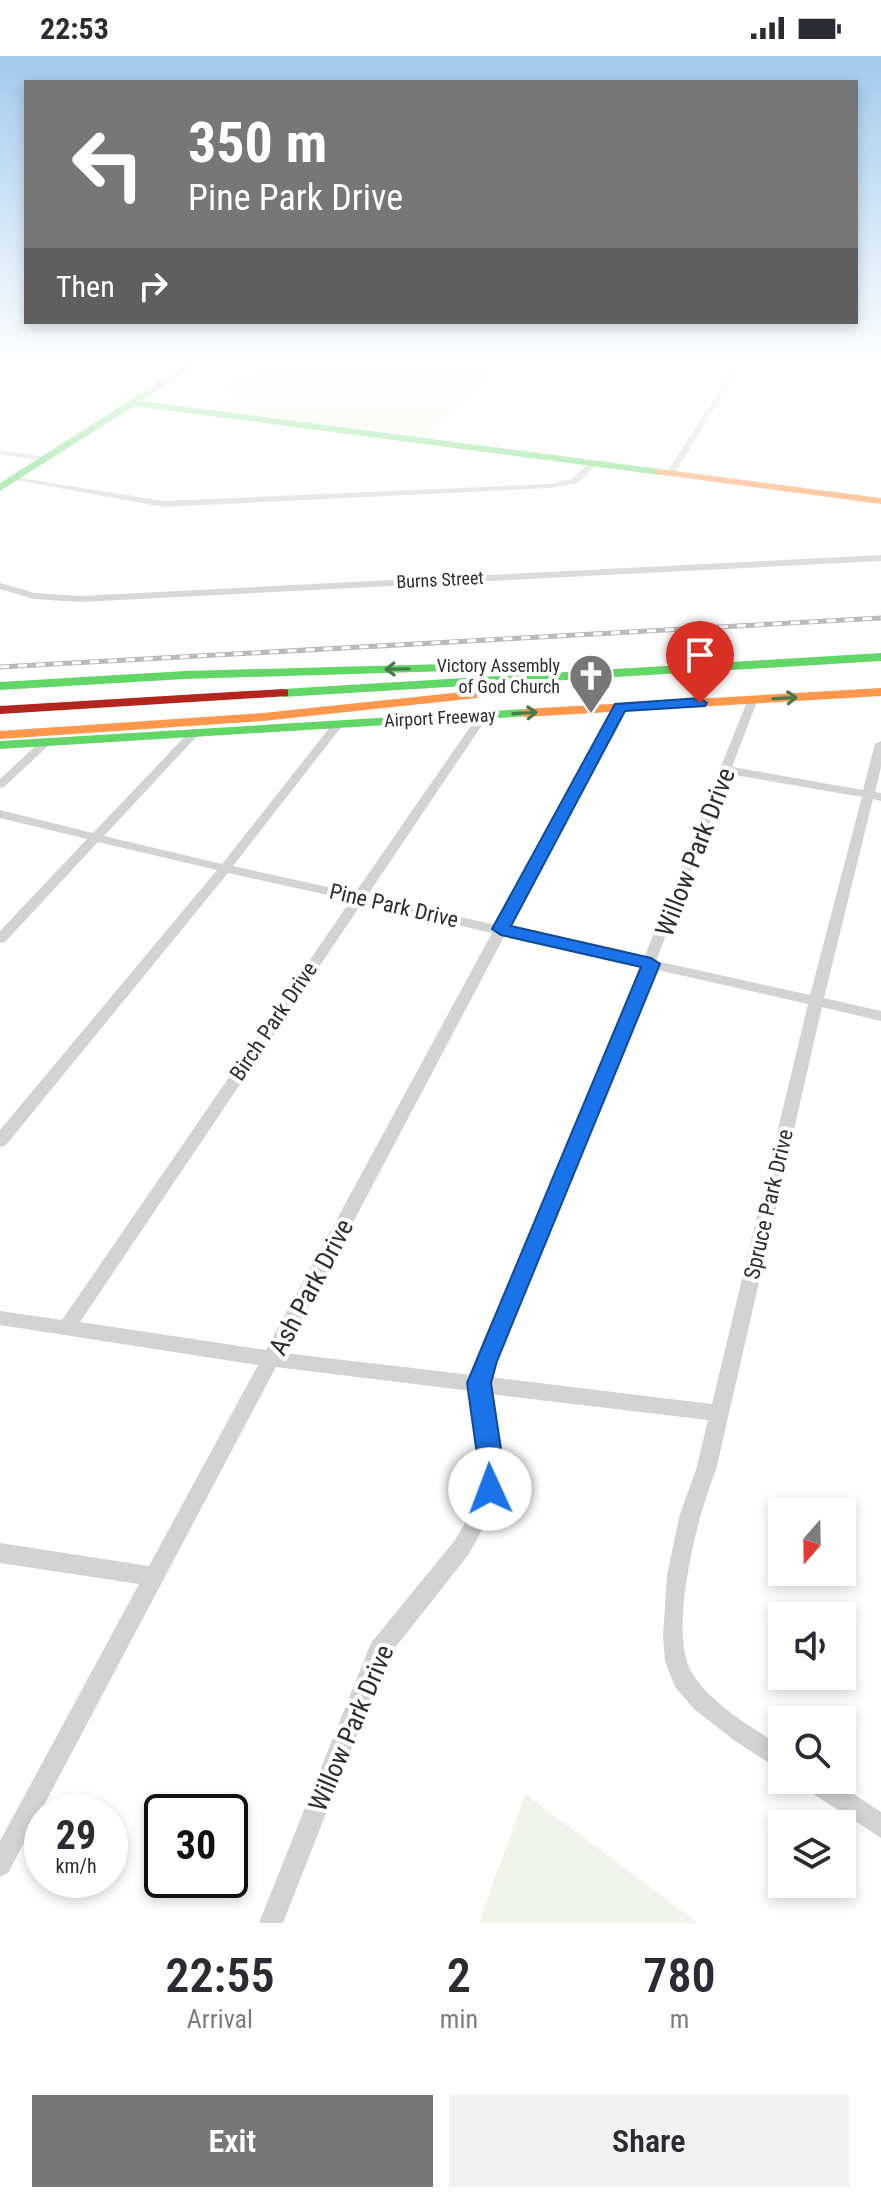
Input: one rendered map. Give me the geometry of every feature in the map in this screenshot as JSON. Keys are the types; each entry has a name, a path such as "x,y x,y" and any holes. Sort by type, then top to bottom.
{"main road":[{"path":"7,483 57,451"},
{"path":"496,451 881,501"},
{"name":"Airport Freeway","path":"0,710 881,657"},
{"path":"0,686 317,670 811,661"},
{"name":"Airport Freeway","path":"0,722 881,670"},
{"path":"0,698 95,693 367,688"},
{"name":"Airport Freeway","path":"0,745 881,692"},
{"path":"0,735 335,711 480,694"}],"street":[{"path":"670,474 684,451"},
{"path":"0,452 45,459"},
{"path":"7,483 164,504 550,486 575,481 593,464"},
{"name":"Burns Street","path":"0,586 34,596 80,599 881,558"},
{"name":"Willow Park Drive","path":"271,1923 379,1651 462,1547 481,1513 490,1489 492,1469 479,1383 492,1340 547,1220 651,964 753,699"},
{"name":"Ash Park Drive","path":"0,1865 152,1576 272,1359 620,707"},
{"name":"Birch Park Drive","path":"66,1328 483,716"},
{"path":"0,1141 226,868 338,724"},
{"path":"0,939 194,733"},
{"path":"0,785 46,742"},
{"name":"Spruce Park Drive","path":"768,1750 708,1705 682,1679 673,1634 674,1599 682,1553 719,1413 816,1001 875,796 881,744"},
{"path":"727,770 875,796"},
{"name":"Pine Park Drive","path":"0,814 881,1016"},
{"path":"0,1318 272,1359 719,1413"},
{"path":"0,1553 152,1576"},
{"path":"833,1794 881,1826"}],"shaded area":[{"path":"525,1794 698,1923 479,1923"}],"railway":[{"path":"0,667 881,618"}],"traffic: fast":[{"path":"0,488 57,451"},
{"path":"500,451 660,472"},
{"path":"283,693 881,657"},
{"path":"0,686 185,675 445,668"},
{"path":"0,745 525,713"}],"traffic: slow":[{"path":"660,472 881,501"},
{"path":"525,713 881,692"},
{"path":"0,735 263,717 472,695"}],"traffic: jam":[{"path":"0,710 283,693"}],"place":[{"name":"Victory Assembly of God Church","path":"591,715"}],"route":[{"path":"490,1489 492,1469 479,1383 485,1361 547,1220 651,964 501,929 620,707 700,703"}]}
